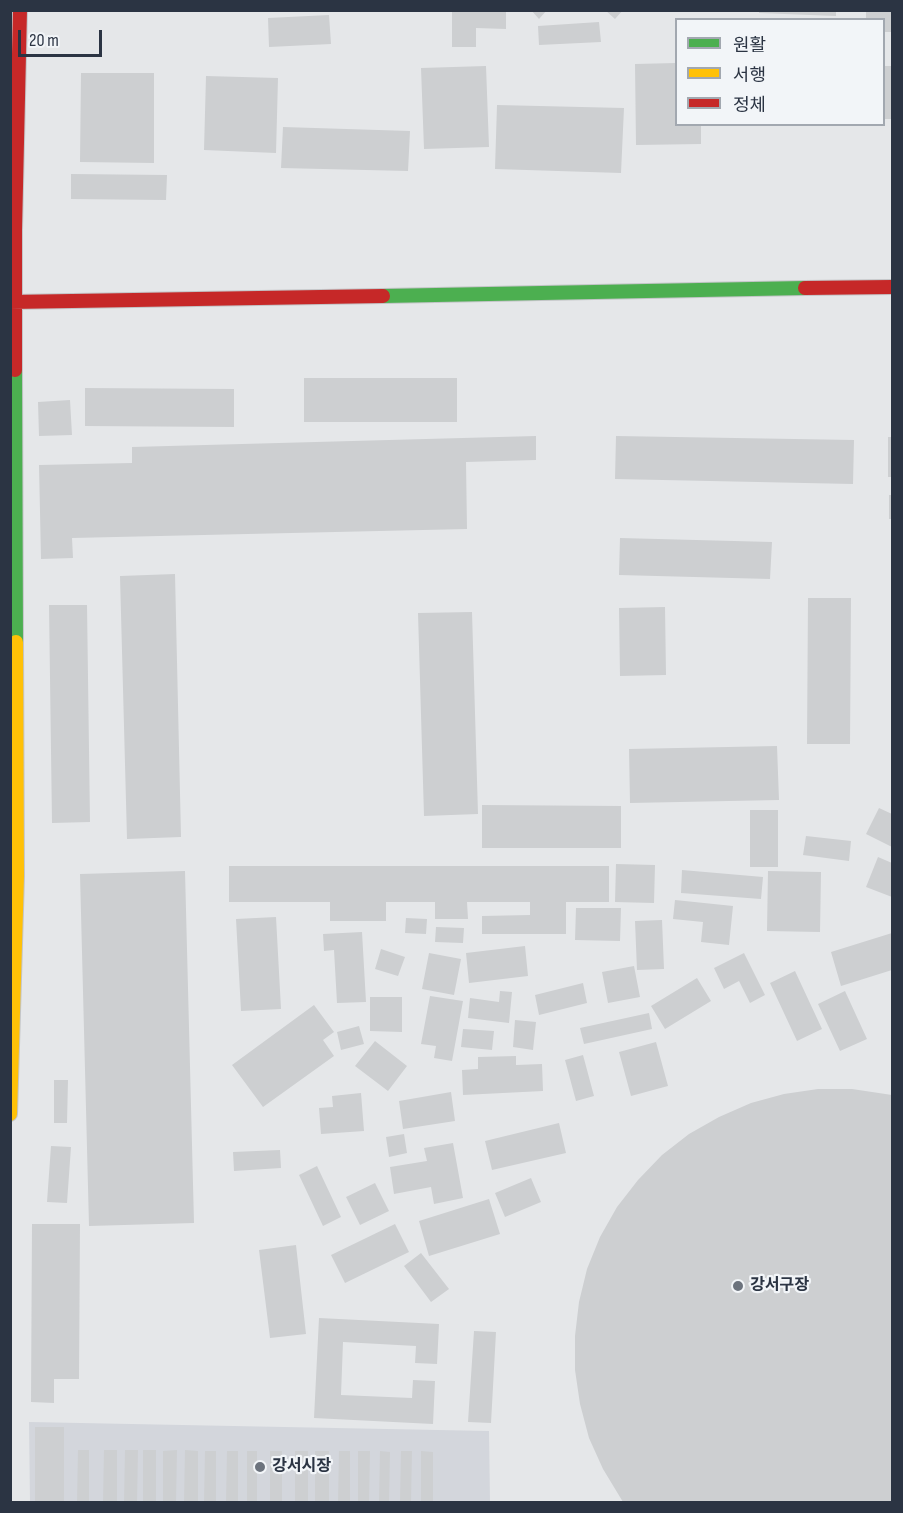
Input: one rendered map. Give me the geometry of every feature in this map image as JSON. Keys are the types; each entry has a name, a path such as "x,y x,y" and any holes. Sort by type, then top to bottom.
{"street":[{"path":"10,1114 17,876 13,302 20,10"},
{"path":"13,302 892,287"}],"shaded area":[{"name":"강서시장","path":"29,1422 489,1431 490,1502 30,1502"}],"building":[{"path":"452,10 506,10 506,29 476,28 476,47 452,47"},
{"path":"531,10 547,10 539,19"},
{"path":"605,10 623,10 615,19"},
{"path":"759,10 836,10 836,16 759,13"},
{"path":"866,10 892,10 892,32 885,32 885,18 866,18"},
{"path":"329,15 331,44 269,47 268,18"},
{"path":"599,22 601,42 539,45 538,26"},
{"path":"675,63 675,126 701,126 701,144 636,145 635,64"},
{"path":"486,66 489,147 424,149 421,68"},
{"path":"885,66 892,66 892,119 885,119"},
{"path":"81,73 154,73 154,163 80,162"},
{"path":"206,76 278,78 276,153 204,150"},
{"path":"497,105 624,108 621,173 495,169"},
{"path":"283,127 410,131 408,171 281,168"},
{"path":"71,174 167,175 166,200 71,199"},
{"path":"304,378 457,378 457,422 304,422"},
{"path":"85,388 234,389 234,427 85,426"},
{"path":"70,400 72,435 39,436 38,402"},
{"path":"536,436 536,460 466,462 467,529 72,538 73,558 41,559 39,465 132,463 132,447"},
{"path":"616,436 854,440 853,484 615,479"},
{"path":"888,437 892,437 892,477 888,477"},
{"path":"889,495 892,495 892,519 889,519"},
{"path":"620,538 772,542 770,579 619,575"},
{"path":"175,574 181,837 127,839 120,576"},
{"path":"808,598 851,598 850,744 807,744"},
{"path":"49,605 87,605 90,822 52,823"},
{"path":"665,607 666,675 620,676 619,608"},
{"path":"472,612 478,814 424,816 418,613"},
{"path":"777,746 779,800 630,803 629,749"},
{"path":"482,805 621,806 621,848 482,848"},
{"path":"879,808 892,814 892,847 866,834"},
{"path":"750,810 778,810 778,867 750,867"},
{"path":"806,836 851,841 849,861 803,855"},
{"path":"878,857 892,863 892,897 866,887"},
{"path":"616,864 655,865 654,903 615,902"},
{"path":"229,866 609,866 609,902 566,902 566,934 482,934 482,916 530,915 530,902 467,902 468,919 435,919 435,902 386,902 386,921 330,921 330,902 229,902"},
{"path":"682,870 763,877 761,899 681,893"},
{"path":"185,871 194,1223 89,1226 80,874"},
{"path":"768,871 821,872 820,932 767,931"},
{"path":"675,900 733,906 729,945 701,942 703,922 673,919"},
{"path":"576,908 621,908 620,941 575,940"},
{"path":"276,917 281,1009 241,1011 236,919"},
{"path":"406,918 427,919 426,934 405,933"},
{"path":"662,920 664,969 637,970 635,921"},
{"path":"436,927 464,928 463,943 435,942"},
{"path":"362,932 366,1002 337,1003 334,950 324,951 323,934"},
{"path":"892,933 892,970 841,986 831,952"},
{"path":"525,946 528,976 469,983 466,953"},
{"path":"381,949 405,957 398,976 375,969"},
{"path":"429,953 461,959 454,995 422,989"},
{"path":"744,953 765,995 750,1003 739,981 724,989 714,968"},
{"path":"634,966 640,997 608,1003 602,972"},
{"path":"795,971 822,1029 797,1041 770,983"},
{"path":"697,978 711,1001 665,1029 651,1006"},
{"path":"583,983 587,1003 539,1015 535,995"},
{"path":"500,991 512,992 509,1023 468,1018 470,998 499,1002"},
{"path":"845,991 867,1039 840,1051 818,1004"},
{"path":"430,996 463,1001 452,1061 434,1058 436,1046 421,1044"},
{"path":"370,997 402,997 402,1032 370,1031"},
{"path":"314,1005 334,1032 323,1040 334,1056 263,1107 232,1065"},
{"path":"649,1013 652,1029 584,1044 580,1028"},
{"path":"515,1020 536,1022 533,1050 513,1047"},
{"path":"359,1026 364,1044 341,1050 337,1032"},
{"path":"463,1029 494,1031 492,1050 461,1047"},
{"path":"375,1041 407,1066 388,1091 355,1066"},
{"path":"656,1042 668,1086 631,1096 619,1052"},
{"path":"583,1055 594,1096 576,1101 565,1060"},
{"path":"516,1056 516,1065 542,1064 543,1091 463,1095 462,1070 478,1069 478,1057"},
{"path":"54,1080 68,1080 67,1123 54,1123"},
{"name":"강서구장","path":"818,1089 852,1089 892,1095 892,1502 623,1502 603,1469 589,1438 580,1404 575,1370 575,1336 579,1302 587,1269 600,1237 617,1207 638,1180 662,1155 689,1134 751,1103 784,1094"},
{"path":"451,1092 455,1121 403,1129 399,1101"},
{"path":"361,1093 364,1131 321,1134 319,1108 333,1107 332,1096"},
{"path":"559,1123 566,1153 492,1170 485,1141"},
{"path":"404,1134 407,1153 389,1157 386,1137"},
{"path":"453,1143 463,1198 434,1204 431,1187 394,1194 390,1167 427,1161 424,1148"},
{"path":"51,1146 71,1147 67,1203 47,1202"},
{"path":"280,1150 281,1168 234,1171 233,1152"},
{"path":"317,1166 341,1217 323,1226 299,1175"},
{"path":"531,1178 541,1202 505,1217 495,1193"},
{"path":"375,1183 389,1211 360,1225 346,1197"},
{"path":"489,1199 500,1234 429,1256 419,1221"},
{"path":"32,1224 80,1224 79,1379 54,1379 54,1403 31,1402"},
{"path":"395,1224 409,1252 345,1283 331,1255"},
{"path":"296,1245 306,1334 270,1338 259,1250"},
{"path":"421,1253 449,1289 431,1302 404,1266"},
{"path":"319,1318 439,1324 437,1364 415,1363 416,1346 343,1342 341,1395 412,1398 413,1380 435,1381 433,1424 314,1418"},
{"path":"474,1331 496,1332 491,1423 468,1422"},
{"path":"35,1427 64,1427 64,1502 35,1502"},
{"path":"78,1450 89,1450 89,1502 77,1502"},
{"path":"104,1450 117,1450 117,1502 103,1502"},
{"path":"125,1450 138,1450 137,1502 124,1502"},
{"path":"143,1450 156,1450 156,1502 143,1502"},
{"path":"177,1450 176,1502 163,1502 163,1451"},
{"path":"185,1450 198,1451 198,1502 184,1502"},
{"path":"205,1451 216,1451 216,1502 204,1502"},
{"path":"227,1451 238,1451 238,1502 226,1502"},
{"path":"247,1451 257,1451 257,1502 247,1502"},
{"path":"270,1451 282,1451 282,1502 270,1502"},
{"path":"295,1451 308,1451 308,1502 295,1502"},
{"path":"315,1451 329,1451 329,1502 315,1502"},
{"path":"339,1451 350,1451 350,1502 338,1502"},
{"path":"358,1451 370,1451 369,1502 358,1502"},
{"path":"380,1451 390,1452 389,1502 379,1502"},
{"path":"401,1451 412,1451 411,1502 400,1502"},
{"path":"421,1451 433,1452 433,1502 421,1502"}],"traffic: fast":[{"path":"383,296 805,288"},
{"path":"15,370 16,642"}],"traffic: slow":[{"path":"10,1114 17,876 16,642"}],"traffic: jam":[{"path":"15,370 15,230 20,10"},
{"path":"805,288 892,287"},
{"path":"10,302 383,296"}],"place":[{"name":"강서구장","path":"738,1286"},
{"name":"강서시장","path":"260,1467"}]}
